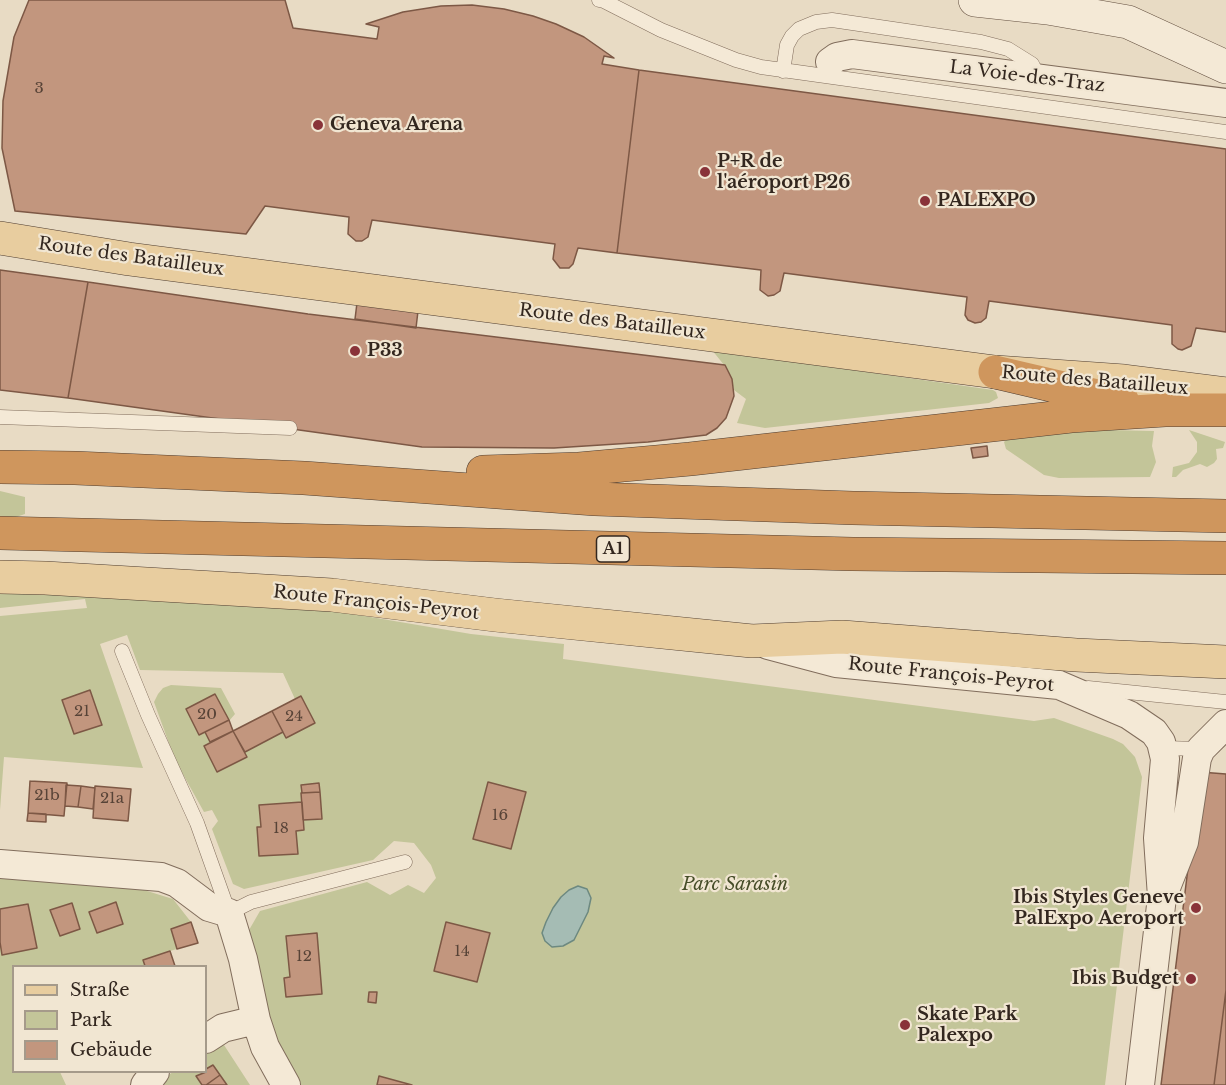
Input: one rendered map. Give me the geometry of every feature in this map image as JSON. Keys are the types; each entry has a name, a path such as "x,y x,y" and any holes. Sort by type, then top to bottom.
{"highway":[{"path":"995,372 1165,410 1226,431"},
{"path":"304,478 579,469 690,459 1071,416 1165,410 1226,410"},
{"path":"0,467 304,478 595,499 853,508 1226,516"},
{"name":"A1","path":"0,532 736,551 1226,558"}],"main road":[{"name":"Route des Batailleux","path":"0,238 129,259 995,372 1124,381 1226,394"},
{"name":"Route François-Peyrot","path":"0,577 332,595 495,615 752,641 842,637 1076,655 1226,662"}],"street":[{"path":"975,0 1048,8 1128,22 1226,67"},
{"name":"La Voie-des-Traz","path":"831,62 837,57 852,54 1226,103"},
{"name":"Route François-Peyrot","path":"752,641 836,663 1059,685 1141,722 1154,732 1163,748"},
{"path":"1162,897 1185,842 1195,766 1201,749 1226,724"},
{"path":"1140,1085 1162,897 1158,838 1165,759 1163,748"},
{"path":"0,864 161,877 177,883 208,907 229,913 243,959 256,1020 265,1047 286,1085"},
{"path":"207,1038 223,1028 256,1020"}],"lane":[{"path":"599,0 661,30 735,60 783,71 1226,132"},
{"path":"783,71 787,45 792,36 799,29 816,22 832,20 981,42 1008,49 1032,64 1039,78"},
{"path":"0,417 290,428"},
{"path":"122,651 148,716 197,823 229,913 251,902 405,862"},
{"path":"1059,685 1226,702"},
{"path":"1163,748 1201,749"}],"green space":[{"path":"712,350 993,390 998,398 989,403 765,428 737,423 746,399 734,390 728,370"},
{"path":"1189,430 1225,442 1223,448 1216,449 1217,459 1207,467 1200,464 1172,477 1173,467 1189,463 1197,452 1197,442"},
{"path":"1154,431 1152,446 1156,462 1150,477 1059,478 1044,475 1006,449 1004,442 1008,438 1057,432"},
{"path":"0,491 25,497 25,514 16,517 0,517"},
{"name":"Parc Sarasin","path":"0,591 335,611 471,634 564,644 563,659 1034,721 1054,718 1113,739 1123,744 1135,757 1142,777 1105,1085 299,1085 270,1033 245,937 260,911 367,882 390,895 408,885 424,893 436,878 431,865 414,843 394,841 373,860 244,889 233,884 212,829 218,821 212,810 204,812 175,760 154,702 158,694 163,688 171,685 221,688 235,714 229,721 245,752 283,732 286,738 315,723 301,696 295,699 283,673 140,670 127,635 100,644 143,768 4,757 0,810 0,616 87,608 85,599 0,608"},
{"path":"0,876 134,887 173,899 191,922 198,943 170,951 175,965 12,965 12,1073 60,1073 66,1085 0,1085"},
{"path":"224,1045 250,1085 154,1085 172,1073 207,1073 207,1049"}],"water":[{"path":"578,886 587,889 591,898 588,912 574,940 563,946 552,947 545,941 542,933 546,922 561,897"}],"building":[{"name":"Geneva Arena","path":"29,0 285,0 293,28 377,39 379,27 366,24 403,12 441,6 472,5 504,9 556,24 584,37 614,58 604,56 602,64 639,70 617,253 578,248 573,264 569,268 560,268 553,259 555,244 372,220 368,237 362,241 356,241 348,234 349,217 265,206 246,234 15,211 2,148 3,101 14,37"},
{"name":"PALEXPO","path":"639,70 1226,149 1226,332 1196,328 1191,346 1182,350 1172,344 1172,325 989,301 986,318 975,323 968,320 965,315 967,297 784,273 780,291 768,296 760,290 761,270 617,253"},
{"path":"0,270 88,282 68,398 0,390"},
{"name":"P33","path":"88,282 308,314 725,365 732,379 734,396 726,418 706,435 648,442 554,448 422,447 68,398"},
{"path":"357,303 418,311 416,328 355,319"},
{"path":"987,446 988,456 973,458 971,448"},
{"path":"90,690 102,725 74,734 62,700"},
{"path":"215,694 229,720 199,735 186,709"},
{"path":"301,696 315,723 286,738 272,711"},
{"path":"272,711 283,732 245,752 233,731"},
{"path":"229,720 233,731 210,742 205,732"},
{"path":"233,731 247,757 217,772 204,746"},
{"path":"1200,772 1226,774 1226,990 1214,1085 1161,1085"},
{"path":"30,781 67,783 64,816 28,813"},
{"path":"488,782 526,792 511,849 473,839"},
{"path":"319,783 320,792 302,793 301,785"},
{"path":"66,785 81,786 78,807 65,806"},
{"path":"81,786 95,788 93,809 78,807"},
{"path":"95,786 131,789 128,821 93,818"},
{"path":"320,792 322,819 303,820 301,793"},
{"path":"302,802 304,830 296,831 298,854 259,856 257,827 261,827 259,805"},
{"path":"28,813 46,814 46,822 27,821"},
{"path":"116,902 123,924 97,933 89,912"},
{"path":"72,903 80,929 60,936 50,910"},
{"path":"28,904 37,948 2,955 0,909"},
{"path":"191,922 198,943 177,949 171,929"},
{"path":"446,922 490,933 477,982 434,971"},
{"path":"317,933 322,994 286,997 284,978 290,977 286,936"},
{"path":"170,951 175,965 145,965 143,960"},
{"path":"1226,990 1226,1085 1214,1085"},
{"path":"369,992 377,992 376,1003 368,1002"},
{"path":"213,1065 220,1075 206,1085 202,1085 196,1076 207,1073 207,1068"},
{"path":"220,1075 227,1085 206,1085"},
{"path":"379,1076 412,1085 377,1085"}],"place":[{"name":"Geneva Arena","path":"318,125"},
{"name":"P+R de l'aéroport P26","path":"705,172"},
{"name":"PALEXPO","path":"925,201"},
{"name":"P33","path":"355,351"},
{"name":"Ibis Styles Geneve PalExpo Aeroport","path":"1196,908"},
{"name":"Ibis Budget","path":"1191,979"},
{"name":"Skate Park Palexpo","path":"905,1025"}]}
